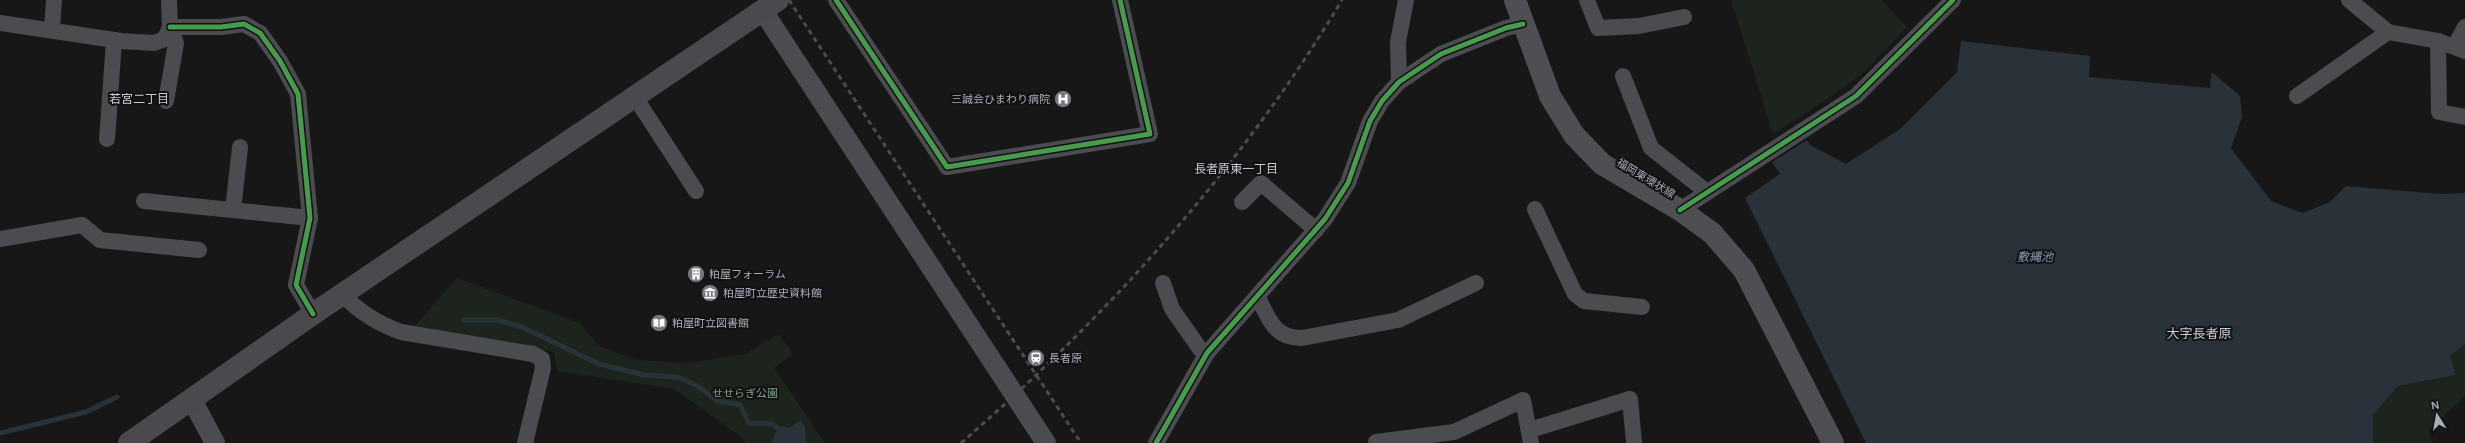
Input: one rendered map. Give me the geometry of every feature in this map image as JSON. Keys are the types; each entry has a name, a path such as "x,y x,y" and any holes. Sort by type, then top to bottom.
{"main road":[{"name":"福岡東環状線","path":"1514,0 1550,96 1574,135 1602,164 1680,210 1712,233 1744,270 1833,443"},
{"path":"129,443 313,314 635,97 766,4"}],"street":[{"path":"52,30 54,0"},
{"path":"166,101 176,43 170,27 170,0"},
{"path":"836,0 947,167 1150,134 1120,0"},
{"path":"1398,82 1398,42 1406,0"},
{"path":"1587,0 1598,28 1639,26 1684,17"},
{"path":"1680,210 1856,96 1953,0"},
{"path":"2349,0 2388,32 2438,41 2460,49 2465,27"},
{"path":"766,4 1046,443"},
{"path":"0,23 114,40 154,44 165,39 170,27"},
{"path":"170,27 221,27 244,24 260,33 280,61 298,94 310,218 296,285 313,314"},
{"path":"1156,443 1207,353 1325,220 1348,183 1370,121 1382,101 1398,82 1441,54 1506,28 1523,24"},
{"path":"2297,96 2388,32"},
{"path":"107,139 114,40"},
{"path":"2438,41 2439,112 2465,117"},
{"path":"1624,76 1651,148 1707,192"},
{"path":"635,97 696,191"},
{"path":"233,210 240,147"},
{"path":"1242,202 1261,183 1316,230"},
{"path":"144,201 310,218"},
{"path":"1535,209 1575,294 1584,301 1642,307"},
{"path":"0,239 82,225 100,240 199,250"},
{"path":"1163,283 1172,309 1200,349 1207,353"},
{"path":"1257,296 1276,329 1288,338 1302,338 1398,320 1476,283"},
{"path":"343,295 352,304 382,325 402,332 533,354 542,359 543,368 525,443"},
{"path":"1376,442 1454,432 1523,400 1531,437 1630,399 1634,443"},
{"path":"192,400 215,443"}],"green space":[{"path":"1731,0 1882,0 1907,27 1862,74 1835,94 1773,134"},
{"name":"せせらぎ公園","path":"457,278 580,323 599,346 636,360 688,363 745,354 779,334 793,354 774,368 825,443 746,443 740,436 674,389 557,371 554,352 413,328"},
{"path":"2465,344 2465,396 2429,430 2432,443 2373,443 2373,415 2398,386 2456,375 2450,356"}],"water":[{"name":"敷縄池","path":"1961,41 2090,56 2089,77 2210,88 2212,72 2240,96 2242,117 2231,148 2271,201 2303,213 2330,202 2346,186 2440,194 2465,193 2465,344 2450,356 2456,375 2398,386 2373,415 2373,443 1866,443 1745,198 1780,174 1772,162 1807,140 1810,145 1846,164 1900,129 1957,72"},
{"path":"800,421 805,426 806,443 771,443 776,431 782,426 789,428"}],"waterway":[{"path":"464,320 498,320 524,328 599,364 644,375 678,377 696,385 718,401 740,405 749,423 768,423 779,429"},
{"path":"0,433 86,412 117,397"}],"railway":[{"path":"789,0 1081,443"},
{"path":"961,443 1016,394 1069,343 1120,291 1169,236 1216,180 1261,122 1303,62 1342,0"}],"cycle path":[{"path":"836,0 947,167 1150,134 1120,0"},
{"path":"1680,210 1856,96 1953,0"},
{"path":"170,27 221,27 244,24 260,33 280,61 298,94 310,218 296,285 313,314"},
{"path":"1156,443 1207,353 1325,219 1348,183 1370,121 1382,101 1399,82 1441,54 1506,28 1523,24"}],"place":[{"name":"三誠会ひまわり病院","path":"1063,99"},
{"name":"粕屋フォーラム","path":"696,274"},
{"name":"粕屋町立歴史資料館","path":"710,293"},
{"name":"粕屋町立図書館","path":"659,323"},
{"name":"長者原","path":"1036,358"}],"district":[{"name":"若宮二丁目","path":"139,99"},
{"name":"長者原東一丁目","path":"1236,169"},
{"name":"大字長者原","path":"2199,333"}]}
